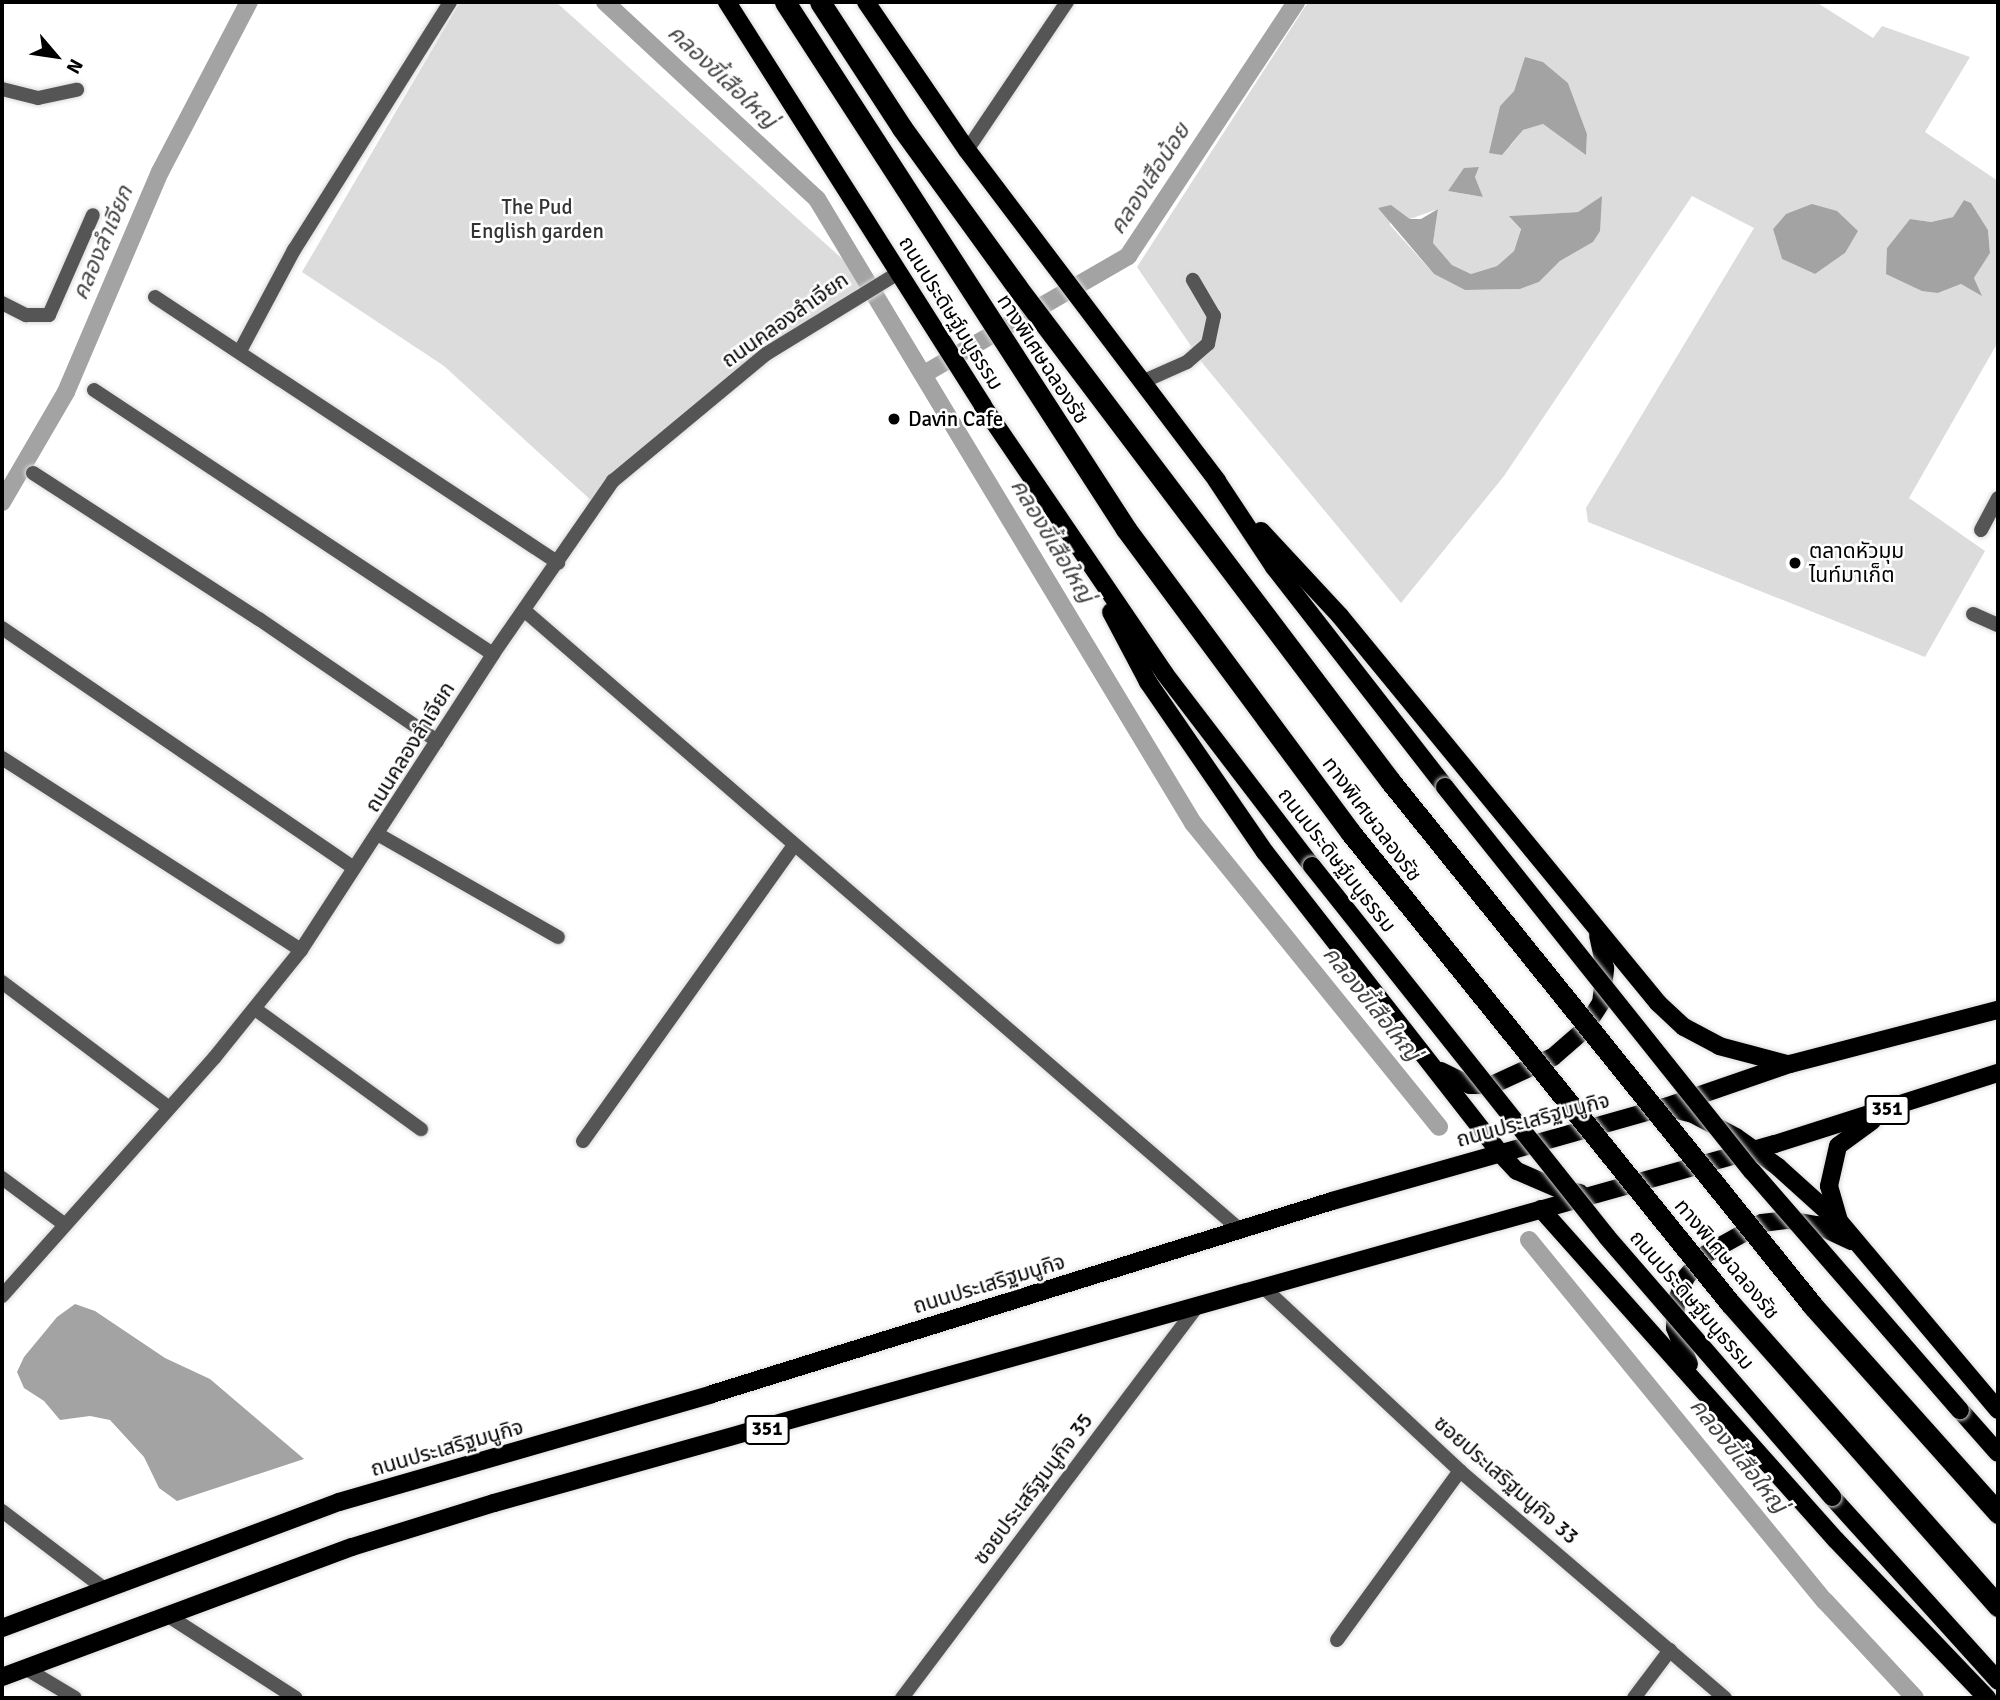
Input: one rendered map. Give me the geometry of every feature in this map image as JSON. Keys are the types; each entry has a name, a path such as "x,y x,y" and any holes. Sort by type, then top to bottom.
{"highway":[{"name":"ทางพิเศษฉลองรัช","path":"785,2 1126,529 1351,833 1730,1303 1998,1606"},
{"name":"ทางพิเศษฉลองรัช","path":"820,2 902,128 1017,287 1424,825 1813,1306 1998,1513"}],"main road":[{"name":"ถนนประดิษฐ์มนูธรรม","path":"727,2 959,369 1165,674 1312,866 1607,1237 1832,1497 1998,1681"},
{"path":"866,2 967,150 1217,481 1326,637 1726,1139 1998,1453"},
{"path":"1217,481 1340,616 1598,933 1684,1027 1728,1051 1790,1064"},
{"path":"1070,534 1148,682 1265,852 1438,1070 1499,1152 1517,1171 1540,1182 1594,1195"},
{"path":"1438,1070 1470,1085 1492,1085 1516,1077 1563,1048 1582,1032 1601,1003 1605,968 1598,933"},
{"name":"ถนนประเสริฐมนูกิจ","path":"2,1628 339,1502 725,1391 1239,1229 1499,1152 1665,1107 1790,1064 1998,1010"},
{"name":"351","path":"2,1677 352,1547 494,1503 1755,1149 1998,1073"},
{"path":"1665,1107 1693,1114 1755,1149 1839,1221 1998,1410"},
{"path":"1839,1221 1829,1186 1838,1146 1893,1108"},
{"path":"1541,1209 1836,1539 1987,1698"},
{"path":"1701,1385 1681,1350 1675,1328 1676,1302 1686,1277 1706,1254 1762,1223 1788,1220 1817,1226 1855,1242"}],"street":[{"path":"240,351 294,250 450,2"},
{"path":"967,150 1067,2"},
{"path":"2,89 37,98 77,90"},
{"path":"2,303 26,315 48,316 93,215"},
{"name":"ถนนคลองลำเจียก","path":"2,1296 255,1009 301,950 354,868 379,835 493,654 558,563 595,504 624,470 766,354 862,291 898,273"},
{"path":"1142,382 1187,362 1208,344 1214,316 1193,280"},
{"path":"155,297 558,563"},
{"path":"94,390 493,654"},
{"path":"33,473 260,619 437,741"},
{"path":"1981,530 1998,498"},
{"path":"525,611 793,847 1239,1229"},
{"path":"1973,614 1998,625"},
{"path":"2,628 354,868"},
{"path":"2,758 301,950"},
{"path":"379,835 558,937"},
{"path":"583,1141 793,847"},
{"path":"2,982 168,1107"},
{"path":"255,1009 421,1129"},
{"path":"2,1178 64,1224"},
{"name":"ซอยประเสริฐมนูกิจ 33","path":"1264,1287 1460,1471 1725,1698"},
{"name":"ซอยประเสริฐมนูกิจ 35","path":"902,1698 1198,1305"},
{"path":"1337,1640 1460,1471"},
{"path":"2,1511 106,1590"},
{"path":"167,1615 296,1698"},
{"path":"1634,1698 1670,1650"},
{"path":"25,1668 75,1698"}],"green space":[{"name":"The Pud English garden","path":"460,2 556,2 867,281 595,504 444,366 302,272"},
{"path":"1308,2 1816,2 1873,38 1882,26 1970,57 1925,132 1998,181 1998,342 1909,498 1985,551 1925,657 1588,522 1586,508 1754,228 1692,196 1504,476 1401,603 1204,365 1137,267","holes":["1525,58 1543,62 1568,83 1587,134 1586,154 1543,124 1523,130 1511,145 1490,153 1500,106 1514,91","1479,167 1475,177 1483,197 1448,191","1601,197 1593,242 1560,261 1539,282 1520,289 1465,290 1434,274 1390,225 1391,205 1410,219 1438,209 1433,243 1452,265 1471,274 1497,266 1514,251 1521,228 1510,216 1578,212","1964,200 1971,203 1988,230 1990,253 1974,278 1981,295 1961,284 1938,293 1887,248 1910,219 1931,222 1953,217","1786,214 1845,253 1815,274 1782,259 1773,229"]}],"shaded area":[{"path":"1525,57 1543,62 1568,83 1587,134 1586,155 1543,124 1523,130 1502,155 1489,153 1500,106 1514,91"},
{"path":"1479,167 1475,177 1483,197 1448,191 1464,168"},
{"path":"1602,196 1600,231 1593,242 1560,261 1539,282 1520,289 1465,290 1434,274 1378,208 1391,205 1410,219 1421,219 1438,209 1433,243 1452,265 1471,274 1497,266 1514,251 1521,229 1509,216 1578,212"},
{"path":"1964,200 1971,203 1988,230 1990,253 1974,278 1982,296 1961,284 1938,293 1922,291 1886,274 1887,248 1910,219 1931,222 1953,217"},
{"path":"1812,204 1837,211 1858,231 1845,253 1815,274 1782,259 1773,229 1786,214"},
{"path":"75,1304 95,1311 165,1358 210,1379 304,1459 177,1501 159,1488 144,1457 110,1420 90,1416 60,1420 44,1401 24,1388 17,1372 24,1357 57,1317"}],"waterway":[{"name":"คลองลำเจียก","path":"2,502 66,392 160,172 249,2"},
{"name":"คลองขี้เสือใหญ่","path":"605,2 817,199 1193,823 1439,1127"},
{"name":"คลองเสือน้อย","path":"924,374 1128,256 1296,2"},
{"name":"คลองขี้เสือใหญ่","path":"1529,1240 1825,1601 1915,1698"}],"place":[{"name":"Davin Cafe","path":"894,419"},
{"name":"ตลาดหัวมุม ไนท์มาเก็ต","path":"1795,563"}]}
